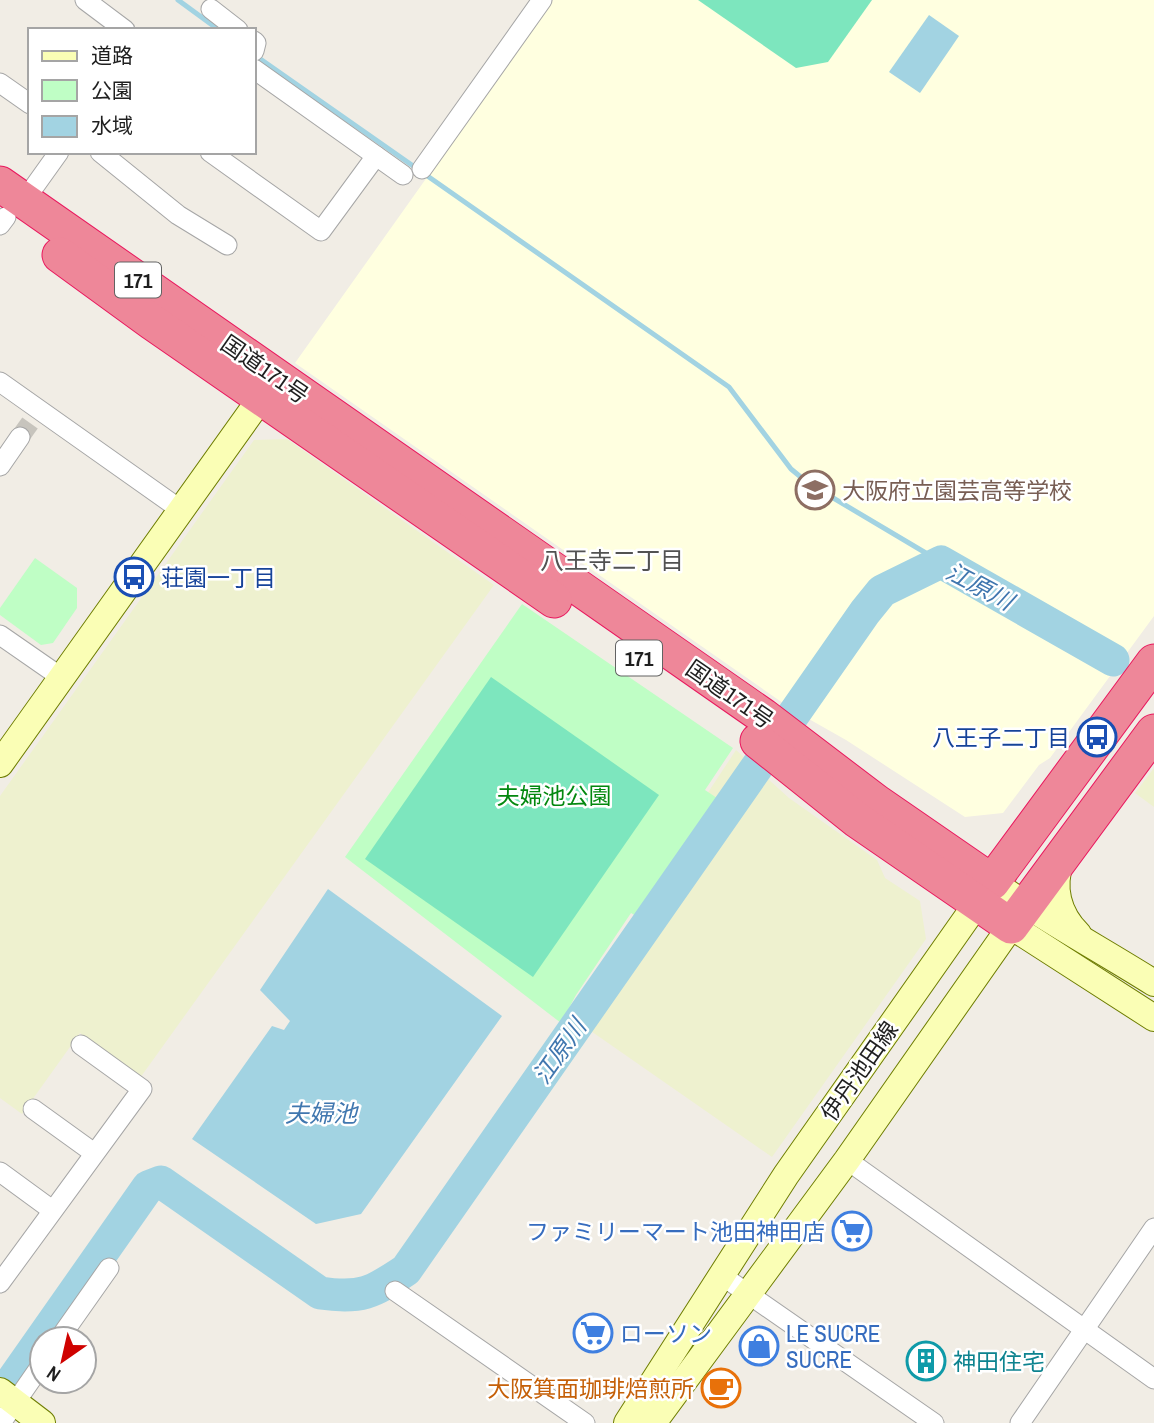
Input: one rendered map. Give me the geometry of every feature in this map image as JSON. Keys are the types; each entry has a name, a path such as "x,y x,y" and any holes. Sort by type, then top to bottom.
{"highway":[{"name":"国道171号","path":"6,208 268,387 743,730 857,820 984,893 1018,916"},
{"path":"984,893 1154,662"},
{"path":"1018,916 1154,732"}],"main road":[{"path":"5,748 62,678 268,387"},
{"path":"1063,856 1056,879 1058,898 1065,917 1081,937"},
{"name":"伊丹池田線","path":"627,1423 793,1163 984,893"},
{"path":"1018,916 1058,927 1081,937 1154,984"},
{"path":"1018,916 1154,1018"},
{"name":"伊丹池田線","path":"653,1423 750,1295 1018,916"},
{"path":"6,1404 42,1423"}],"street":[{"path":"85,0 122,28"},
{"path":"256,70 376,156 412,172 542,0"},
{"path":"211,9 236,28"},
{"path":"0,83 28,103"},
{"path":"6,208 57,154"},
{"path":"102,154 178,215 228,245"},
{"path":"213,154 321,231 376,156"},
{"path":"0,382 30,424 181,510"},
{"path":"0,466 30,424"},
{"path":"0,635 62,678"},
{"path":"0,1283 142,1089 82,1045"},
{"path":"33,1109 94,1153"},
{"path":"847,1160 1154,1379"},
{"path":"0,1172 52,1210"},
{"path":"1020,1423 1154,1228"},
{"path":"69,1325 108,1268"},
{"path":"721,1275 934,1423"},
{"path":"395,1291 585,1423"},
{"path":"6,1404 28,1380"}],"shaded area":[{"name":"大阪府立園芸高等学校","path":"553,0 1154,0 1154,616 1050,758 1039,765 1003,813 965,817 846,740 793,710 295,363"},
{"path":"287,439 494,585 140,1078 80,1033 22,1114 0,1098 0,796 254,440"},
{"path":"736,750 789,798 877,860 885,878 920,901 926,939 772,1157 575,1020 723,806 707,794"},
{"path":"1154,768 1154,807 1135,793"}],"green space":[{"path":"698,0 872,0 828,62 796,68"},
{"path":"35,558 77,588 77,608 53,643 41,645 0,615 0,608"},
{"name":"夫婦池公園","path":"522,604 733,748 705,790 717,798 636,916 631,913 576,995 561,1023 345,857"},
{"path":"491,677 659,795 533,977 365,859"}],"water":[{"path":"929,15 959,36 920,93 889,72"},
{"name":"夫婦池","path":"328,889 502,1016 361,1214 316,1224 192,1139 272,1026 284,1030 290,1021 260,990"}],"waterway":[{"path":"178,0 216,28"},
{"path":"256,56 729,387 791,469 808,483 941,562"},
{"name":"江原川","path":"0,1398 148,1187 161,1182 320,1293 346,1295 366,1292 406,1270 882,591 941,562 1113,660"}],"tunnel":[{"path":"20,437 30,423"}],"place":[{"name":"大阪府立園芸高等学校","path":"815,490"},
{"name":"荘園一丁目","path":"134,577"},
{"name":"八王子二丁目","path":"1097,737"},
{"name":"ファミリーマート池田神田店","path":"852,1231"},
{"name":"ローソン","path":"593,1333"},
{"name":"LE SUCRE SUCRE","path":"759,1346"},
{"name":"神田住宅","path":"926,1361"},
{"name":"大阪箕面珈琲焙煎所","path":"721,1388"}],"district":[{"name":"八王寺二丁目","path":"612,560"}]}
